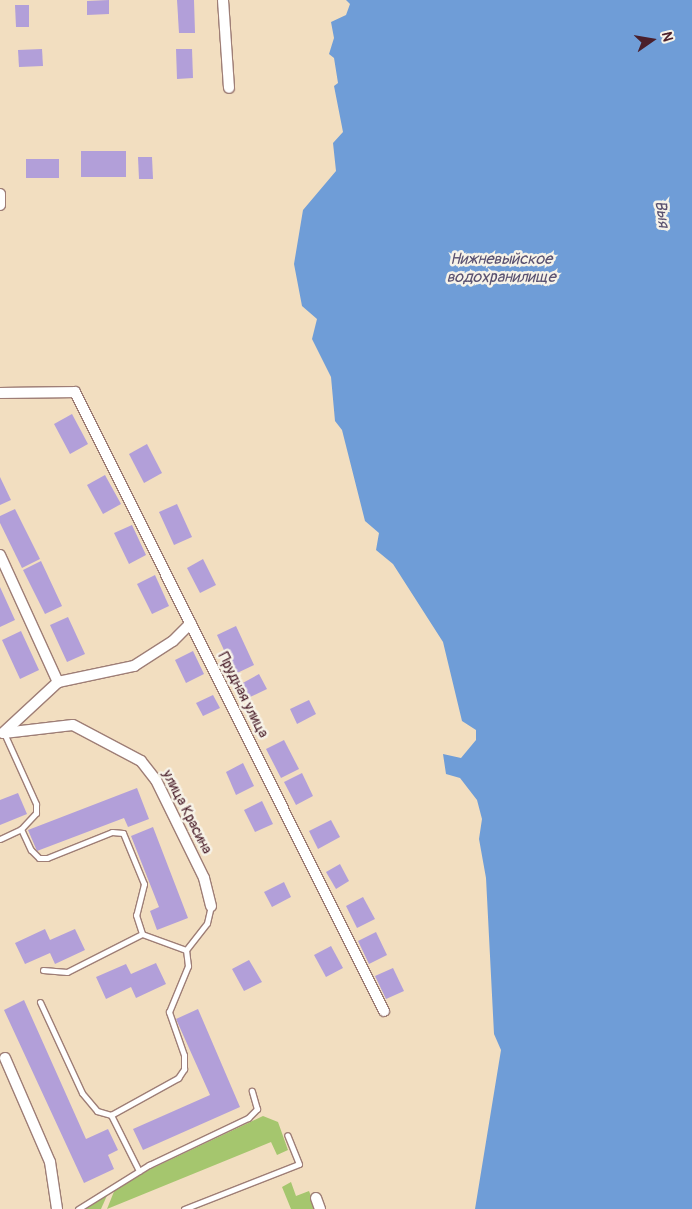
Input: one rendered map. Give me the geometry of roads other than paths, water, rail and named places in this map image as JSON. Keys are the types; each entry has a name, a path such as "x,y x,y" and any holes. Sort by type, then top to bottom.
{"street":[{"path":"223,0 229,88"},
{"path":"0,194 0,205"},
{"name":"Прудная улица","path":"0,393 75,392 384,1011"},
{"path":"0,555 58,682"},
{"path":"2,733 58,682 134,666 166,647 191,624"},
{"name":"улица Красина","path":"2,733 73,725 141,760 156,780 204,878 211,906"},
{"path":"5,1058 50,1162 57,1209"},
{"path":"316,1198 320,1209"}],"lane":[{"path":"0,838 22,829 36,813 36,804 2,733"},
{"path":"22,829 40,858 112,832 123,833 144,884 136,915 142,934"},
{"path":"40,1002 82,1093 97,1111 111,1114 178,1078 184,1069 184,1055 170,1012 188,966 186,950 206,923 211,906"},
{"path":"43,970 66,972 142,934 186,950"},
{"path":"78,1209 139,1170 248,1118 257,1109 252,1091"},
{"path":"111,1114 139,1170"},
{"path":"184,1209 299,1164 287,1135"}],"water":[{"name":"Нижневыйское водохранилище","path":"346,0 692,0 692,1209 475,1209 501,1050 494,1034 486,878 479,839 482,819 477,800 460,778 446,774 443,754 461,758 476,740 476,730 462,721 443,642 393,564 376,550 379,533 365,521 342,430 335,421 331,377 312,339 317,319 302,306 294,264 303,210 336,171 333,143 343,132 334,86 338,83 334,58 329,54 334,38 331,22 346,15 350,4"}],"water label":[{"name":"Выя","path":"662,214"}]}
